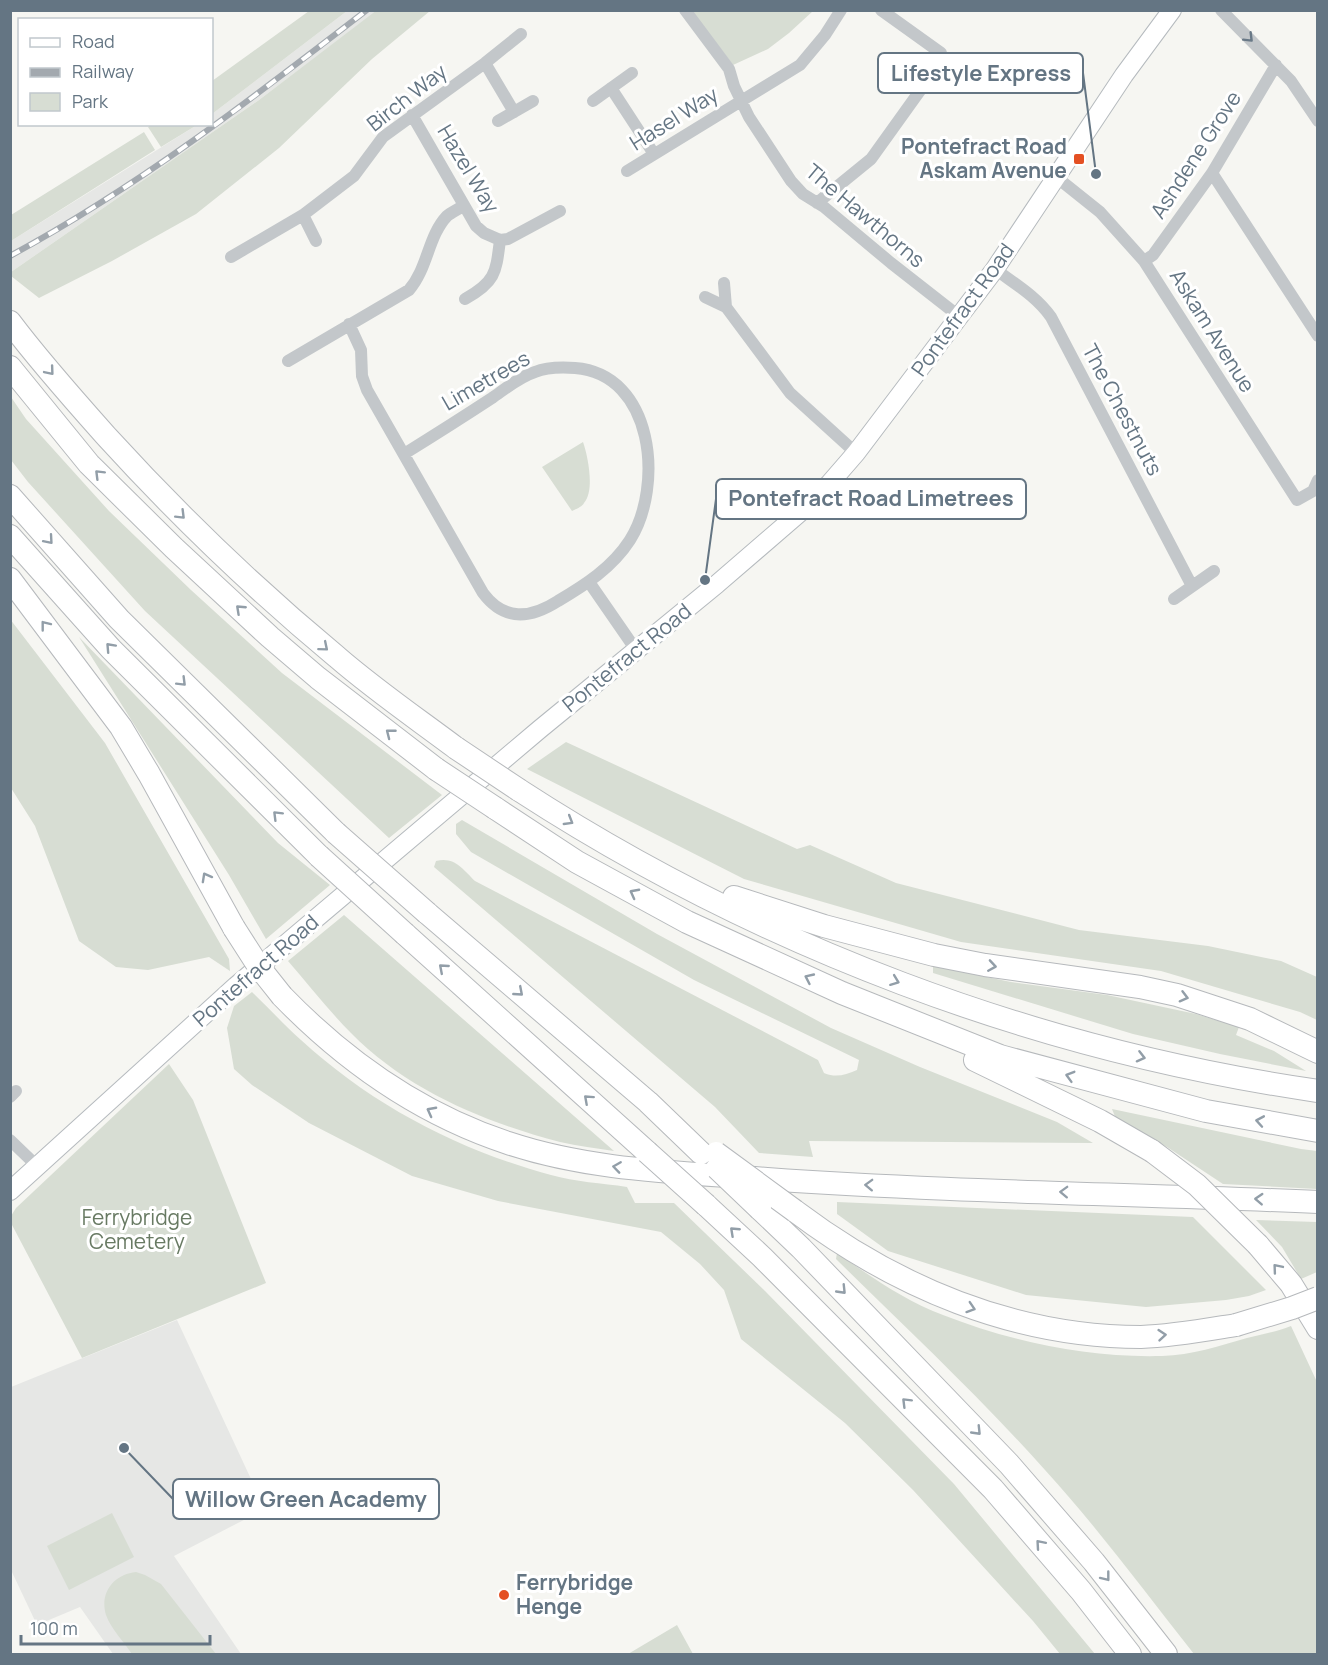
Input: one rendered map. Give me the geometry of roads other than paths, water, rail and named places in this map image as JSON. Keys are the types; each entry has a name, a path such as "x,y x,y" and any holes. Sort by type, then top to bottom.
{"highway":[{"path":"12,324 148,482 279,608 339,659 456,748 519,790 637,861 793,939 906,985 992,1016 1167,1063 1317,1091"},
{"path":"10,368 89,464 174,548 318,678 436,769 577,862 687,922 842,993 1100,1121 1152,1151 1204,1191 1258,1245 1291,1284 1317,1328"},
{"path":"10,496 119,619 336,833 427,914 708,1153 846,1246 917,1285 960,1304 1004,1319 1050,1330 1096,1336 1143,1337 1190,1333 1236,1325 1317,1298"},
{"path":"10,536 111,649 319,856 762,1257 993,1489 1081,1590 1130,1654"},
{"path":"10,579 121,727 234,928 259,967 282,996 338,1050 369,1074 419,1104 472,1130 508,1143 584,1162 620,1168 822,1183 1317,1202"},
{"path":"637,861 752,904 934,955 1178,995 1250,1019 1285,1034 1317,1052"},
{"path":"842,993 1012,1059 1206,1111 1317,1131"},
{"path":"708,1153 1009,1464 1094,1562 1166,1654"}],"street":[{"name":"The Hawthorns","path":"685,10 729,69 749,117 791,181 803,194 818,203 960,317"},
{"name":"Hasel Way","path":"627,171 800,65 825,35 841,10"},
{"path":"818,203 871,159 942,60 941,53 881,10"},
{"name":"Pontefract Road","path":"10,1191 236,986 804,509 856,453 960,317 995,269 1124,75 1172,10"},
{"path":"1221,10 1291,81 1317,121"},
{"name":"Birch Way","path":"231,257 303,215 354,176 383,137 521,34"},
{"path":"485,63 514,112"},
{"name":"Ashdene Grove","path":"1144,261 1154,255 1212,173 1276,65"},
{"path":"593,101 632,73"},
{"path":"611,88 654,154"},
{"path":"498,121 533,101"},
{"name":"Hazel Way","path":"412,115 476,226 484,232 500,240 508,239 560,211"},
{"path":"1212,173 1317,336"},
{"name":"Askam Avenue","path":"1055,176 1100,212 1144,261 1297,500 1313,491 1317,480"},
{"path":"288,361 409,290 418,279 437,231 448,216 464,206"},
{"path":"303,215 316,241"},
{"path":"465,299 478,292 496,272 500,240"},
{"name":"The Chestnuts","path":"995,269 1031,294 1051,317 1192,586"},
{"path":"724,283 726,307"},
{"path":"705,297 726,307 790,393 856,453"},
{"name":"Limetrees","path":"349,324 361,350 362,376 374,401 404,454 483,593 491,604 506,612 520,615 534,614 548,608 589,582 608,567 631,539 648,491 649,454 642,428 628,398 620,387 608,378 588,370 562,367 534,372 404,454"},
{"path":"1174,599 1214,571"},
{"path":"589,582 636,651"},
{"path":"10,1140 37,1166"}],"railway":[{"path":"10,256 104,201 194,140 367,10"}],"place":[{"name":"Pontefract Road Askam Avenue","path":"1079,159"},
{"name":"Lifestyle Express","path":"1096,174"},
{"name":"Pontefract Road Limetrees","path":"705,580"},
{"name":"Willow Green Academy","path":"124,1448"},
{"name":"Ferrybridge Henge","path":"504,1595"}],"park label":[{"name":"Ferrybridge Cemetery","path":"137,1230"}]}
